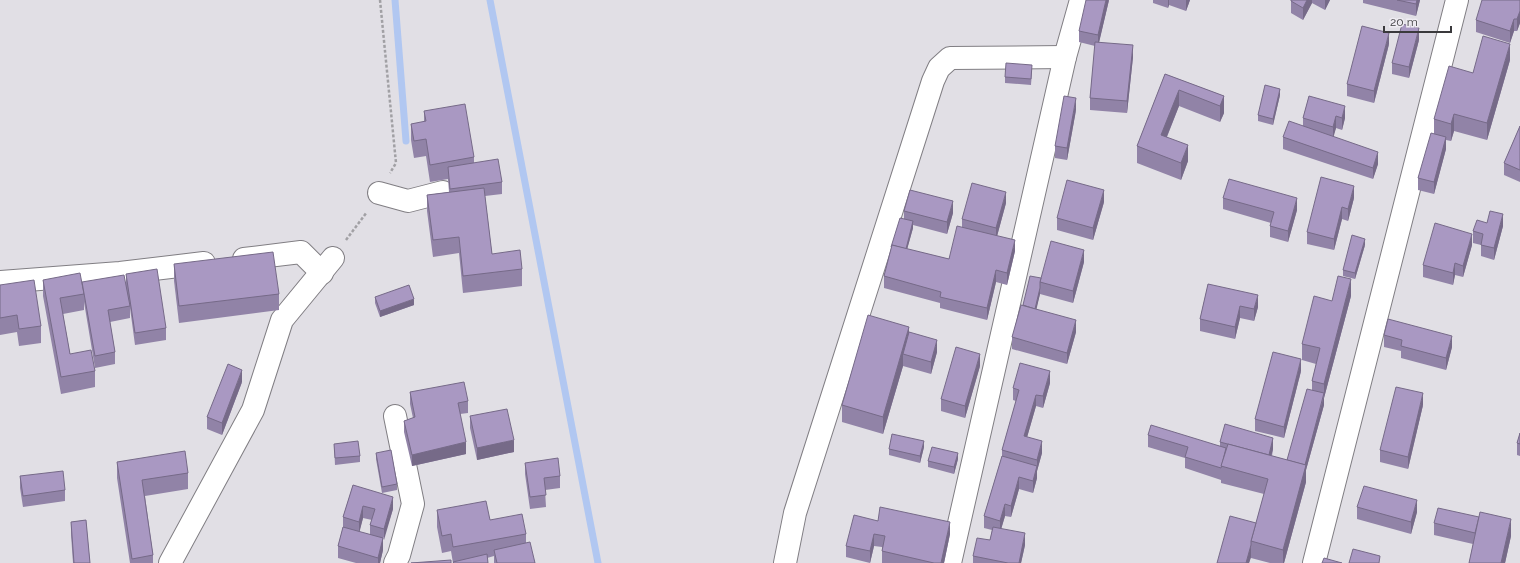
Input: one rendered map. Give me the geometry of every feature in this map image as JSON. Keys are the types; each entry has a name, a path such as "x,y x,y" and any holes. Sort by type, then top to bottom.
{"street":[{"path":"950,563 1065,57 1081,0"},
{"path":"1314,563 1457,0"},
{"path":"785,563 795,513 933,81 939,68 950,58 1065,57"},
{"path":"379,193 408,201 443,192"},
{"path":"0,282 120,273 301,252 328,266 282,320 253,410 170,563"},
{"path":"395,416 413,504 395,563"}],"path":[{"path":"328,266 379,193 396,163 380,0"}],"building":[{"path":"1086,0 1106,0 1098,35 1079,31"},
{"path":"1291,0 1307,0 1303,8"},
{"path":"1397,0 1417,0 1416,4"},
{"path":"1482,0 1520,0 1520,11 1517,19 1514,19 1510,31 1476,20"},
{"path":"1402,24 1419,28 1409,67 1392,63"},
{"path":"1362,26 1389,33 1374,91 1347,84"},
{"path":"1483,36 1510,44 1487,123 1454,114 1451,124 1434,119 1449,66 1473,73"},
{"path":"1095,42 1133,45 1127,101 1090,98"},
{"path":"1006,63 1032,65 1031,79 1005,77"},
{"path":"1165,74 1224,96 1220,106 1179,90 1161,135 1188,145 1181,163 1137,146"},
{"path":"1265,85 1280,89 1273,119 1258,115"},
{"path":"1064,96 1076,98 1067,148 1055,146"},
{"path":"1309,96 1345,106 1342,118 1336,116 1333,127 1303,118"},
{"path":"465,104 474,157 430,165 426,139 414,141 411,124 426,121 424,111"},
{"path":"1289,121 1378,152 1373,168 1283,137"},
{"path":"1520,126 1520,170 1504,163"},
{"path":"1431,133 1446,137 1434,182 1418,178"},
{"path":"498,159 502,182 450,189 448,167"},
{"path":"1321,177 1354,186 1348,209 1342,207 1334,239 1307,232"},
{"path":"1229,179 1297,198 1288,231 1270,226 1274,212 1223,198"},
{"path":"1067,180 1104,190 1093,228 1057,218"},
{"path":"972,183 1006,192 996,228 962,219"},
{"path":"484,188 492,254 520,250 522,269 463,276 459,237 433,240 427,195"},
{"path":"910,190 953,201 947,222 904,211"},
{"path":"1490,211 1503,214 1494,248 1481,245 1483,234 1473,231 1477,220 1487,223"},
{"path":"900,218 913,221 906,249 892,245 892,248 891,247"},
{"path":"1435,223 1472,234 1463,266 1455,263 1453,273 1423,265"},
{"path":"957,226 1015,240 1007,273 996,270 987,308 940,297 941,292 884,276 892,245 949,259"},
{"path":"1352,235 1365,239 1355,273 1343,270"},
{"path":"1051,241 1084,250 1073,291 1040,282"},
{"path":"273,252 279,294 179,306 174,264"},
{"path":"157,269 166,328 135,333 126,274"},
{"path":"80,273 84,294 60,298 70,354 91,350 95,371 61,377 43,280"},
{"path":"124,275 130,306 108,310 115,352 95,356 82,282"},
{"path":"1030,276 1041,278 1035,309 1023,305"},
{"path":"1338,276 1351,279 1324,384 1312,381 1320,348 1302,344 1314,296 1332,301"},
{"path":"34,280 41,326 19,329 17,315 0,318 0,285"},
{"path":"1208,284 1258,295 1254,309 1240,306 1235,327 1200,319"},
{"path":"409,285 414,299 380,311 375,297"},
{"path":"1021,305 1076,320 1067,353 1012,337"},
{"path":"868,315 909,327 883,417 842,405"},
{"path":"1388,319 1452,336 1446,358 1401,346 1402,340 1384,335"},
{"path":"909,332 937,340 931,362 903,354"},
{"path":"956,347 980,354 965,406 941,399"},
{"path":"1273,352 1301,359 1284,427 1255,419"},
{"path":"1020,363 1050,371 1043,396 1036,395 1024,436 1042,441 1037,460 1002,450 1019,390 1013,388"},
{"path":"228,364 242,370 222,423 207,417"},
{"path":"464,382 468,401 458,403 466,442 412,455 404,421 415,417 410,392"},
{"path":"1396,387 1423,393 1408,457 1380,450"},
{"path":"1307,389 1324,393 1305,465 1287,460"},
{"path":"507,409 514,440 477,448 470,416"},
{"path":"1225,424 1273,438 1269,455 1220,442"},
{"path":"1151,425 1226,448 1221,468 1185,457 1188,447 1148,435"},
{"path":"1520,433 1520,444 1517,443"},
{"path":"892,434 924,441 920,456 889,449"},
{"path":"358,441 360,456 335,458 334,444"},
{"path":"1228,444 1306,465 1283,550 1251,541 1268,479 1221,466"},
{"path":"932,447 958,453 954,467 928,461"},
{"path":"391,450 397,484 382,487 376,453"},
{"path":"185,451 188,473 142,480 153,555 132,559 117,462"},
{"path":"1002,456 1037,466 1033,481 1019,477 1011,506 1005,504 1000,521 984,516"},
{"path":"558,458 560,476 544,478 546,495 530,497 525,463"},
{"path":"63,471 65,490 23,496 20,476"},
{"path":"353,485 393,497 384,529 370,525 375,509 363,506 359,522 343,517"},
{"path":"1364,486 1417,500 1411,522 1357,507"},
{"path":"486,501 490,520 522,514 526,534 453,547 451,534 442,536 437,510"},
{"path":"880,507 950,522 941,563 934,563 882,551 885,536 874,534 870,551 846,546 854,515 878,521"},
{"path":"1438,508 1479,517 1475,533 1434,523"},
{"path":"1480,512 1511,519 1501,563 1469,563"},
{"path":"1230,516 1256,523 1246,563 1217,563"},
{"path":"86,520 90,563 74,563 71,522"},
{"path":"343,527 383,538 378,558 338,546"},
{"path":"993,527 1025,533 1019,563 1008,563 973,556 977,538 990,540"},
{"path":"530,542 535,563 497,563 494,550"},
{"path":"1353,549 1380,556 1379,563 1349,563"},
{"path":"487,554 488,563 453,562"},
{"path":"1324,558 1342,563 1322,563"},
{"path":"451,560 451,563 411,563"}],"waterway":[{"path":"395,0 406,141"},
{"path":"490,0 598,563"}]}
